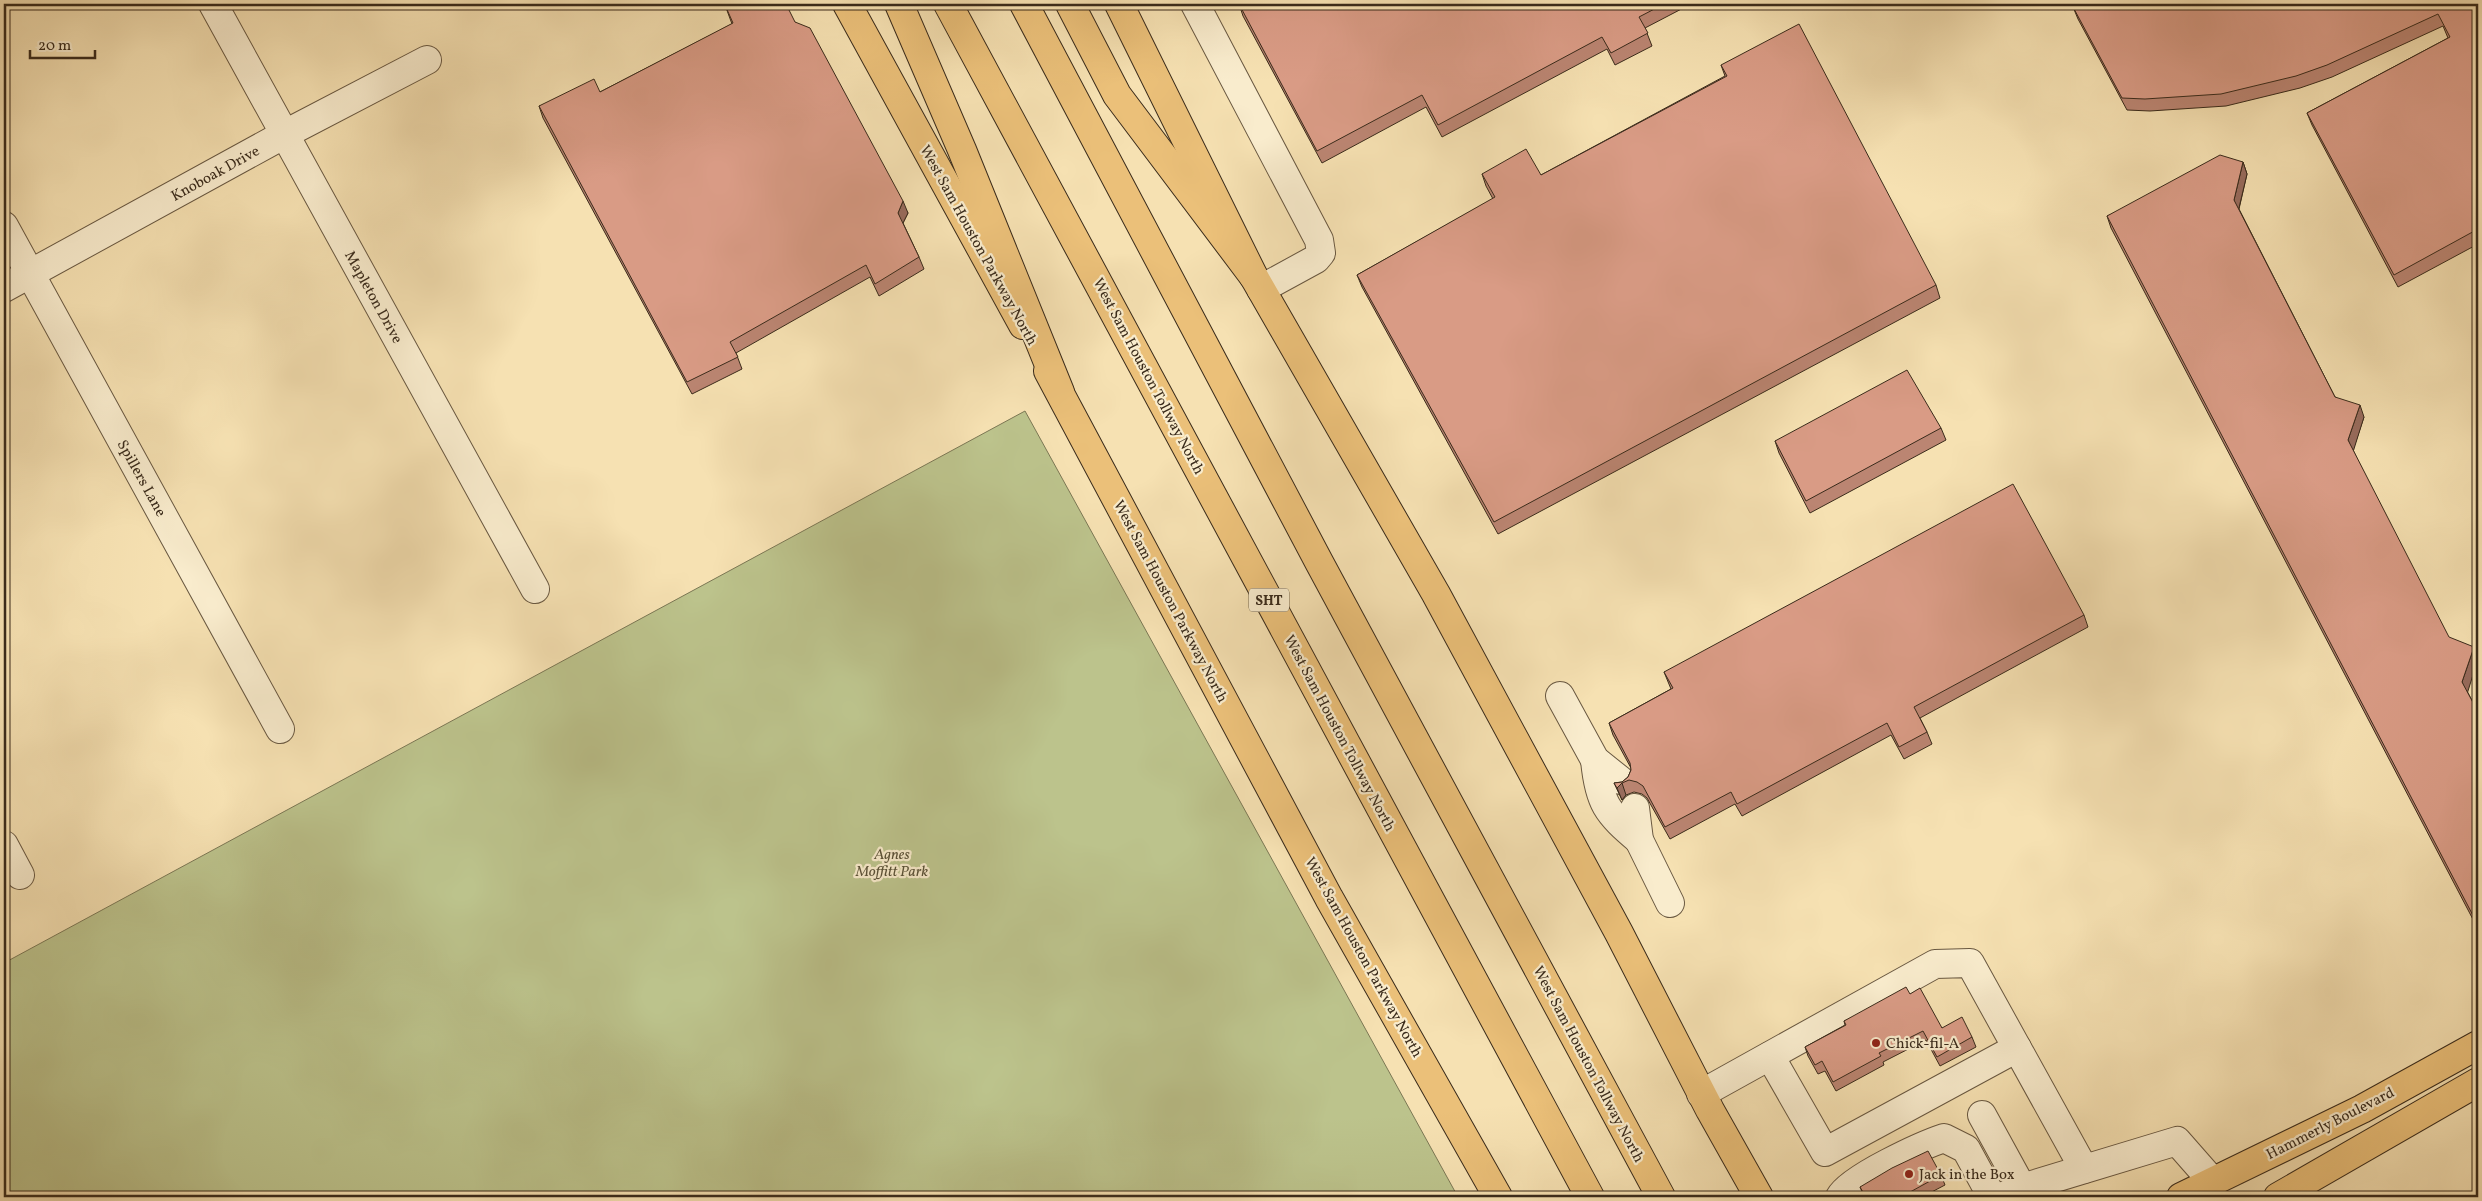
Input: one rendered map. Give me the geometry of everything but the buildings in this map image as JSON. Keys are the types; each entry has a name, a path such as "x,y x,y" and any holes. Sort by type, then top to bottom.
{"main road":[{"name":"West Sam Houston Parkway North","path":"847,4 1060,392 1329,898 1498,1197"},
{"path":"899,4 962,150 1060,392"},
{"name":"West Sam Houston Tollway North","path":"948,4 1590,1197"},
{"name":"West Sam Houston Tollway North","path":"1024,4 1319,562 1661,1197"},
{"path":"1070,4 1117,95 1257,283"},
{"path":"1120,4 1257,283 1436,594 1619,933 1701,1094 1760,1197"},
{"name":"Hammerly Boulevard","path":"2180,1197 2362,1109 2478,1046"},
{"path":"2278,1197 2478,1083"}],"street":[{"name":"Mapleton Drive","path":"213,4 535,589"},
{"path":"1196,4 1319,240 1321,253 1316,258 1257,283"},
{"name":"Knoboak Drive","path":"4,288 285,134 427,60"},
{"name":"Spillers Lane","path":"4,226 280,729"},
{"path":"1560,696 1595,760 1598,788 1614,818 1639,840"},
{"path":"1595,760 1620,780"},
{"path":"1635,808 1639,840 1670,904"},
{"path":"4,845 20,875"},
{"path":"1701,1094 1935,964 1970,963 2084,1169"},
{"path":"1770,1056 1825,1152 2017,1048"},
{"path":"1982,1115 2017,1194 2084,1169 2177,1140 2213,1182"},
{"path":"1840,1197 1854,1183 1930,1142 1944,1138 1966,1149 1992,1197"}],"green space":[{"name":"Agnes Moffitt Park","path":"1025,411 1458,1197 4,1197 4,963"}],"place":[{"name":"Chick-fil-A","path":"1876,1043"},
{"name":"Jack in the Box","path":"1909,1174"}]}
